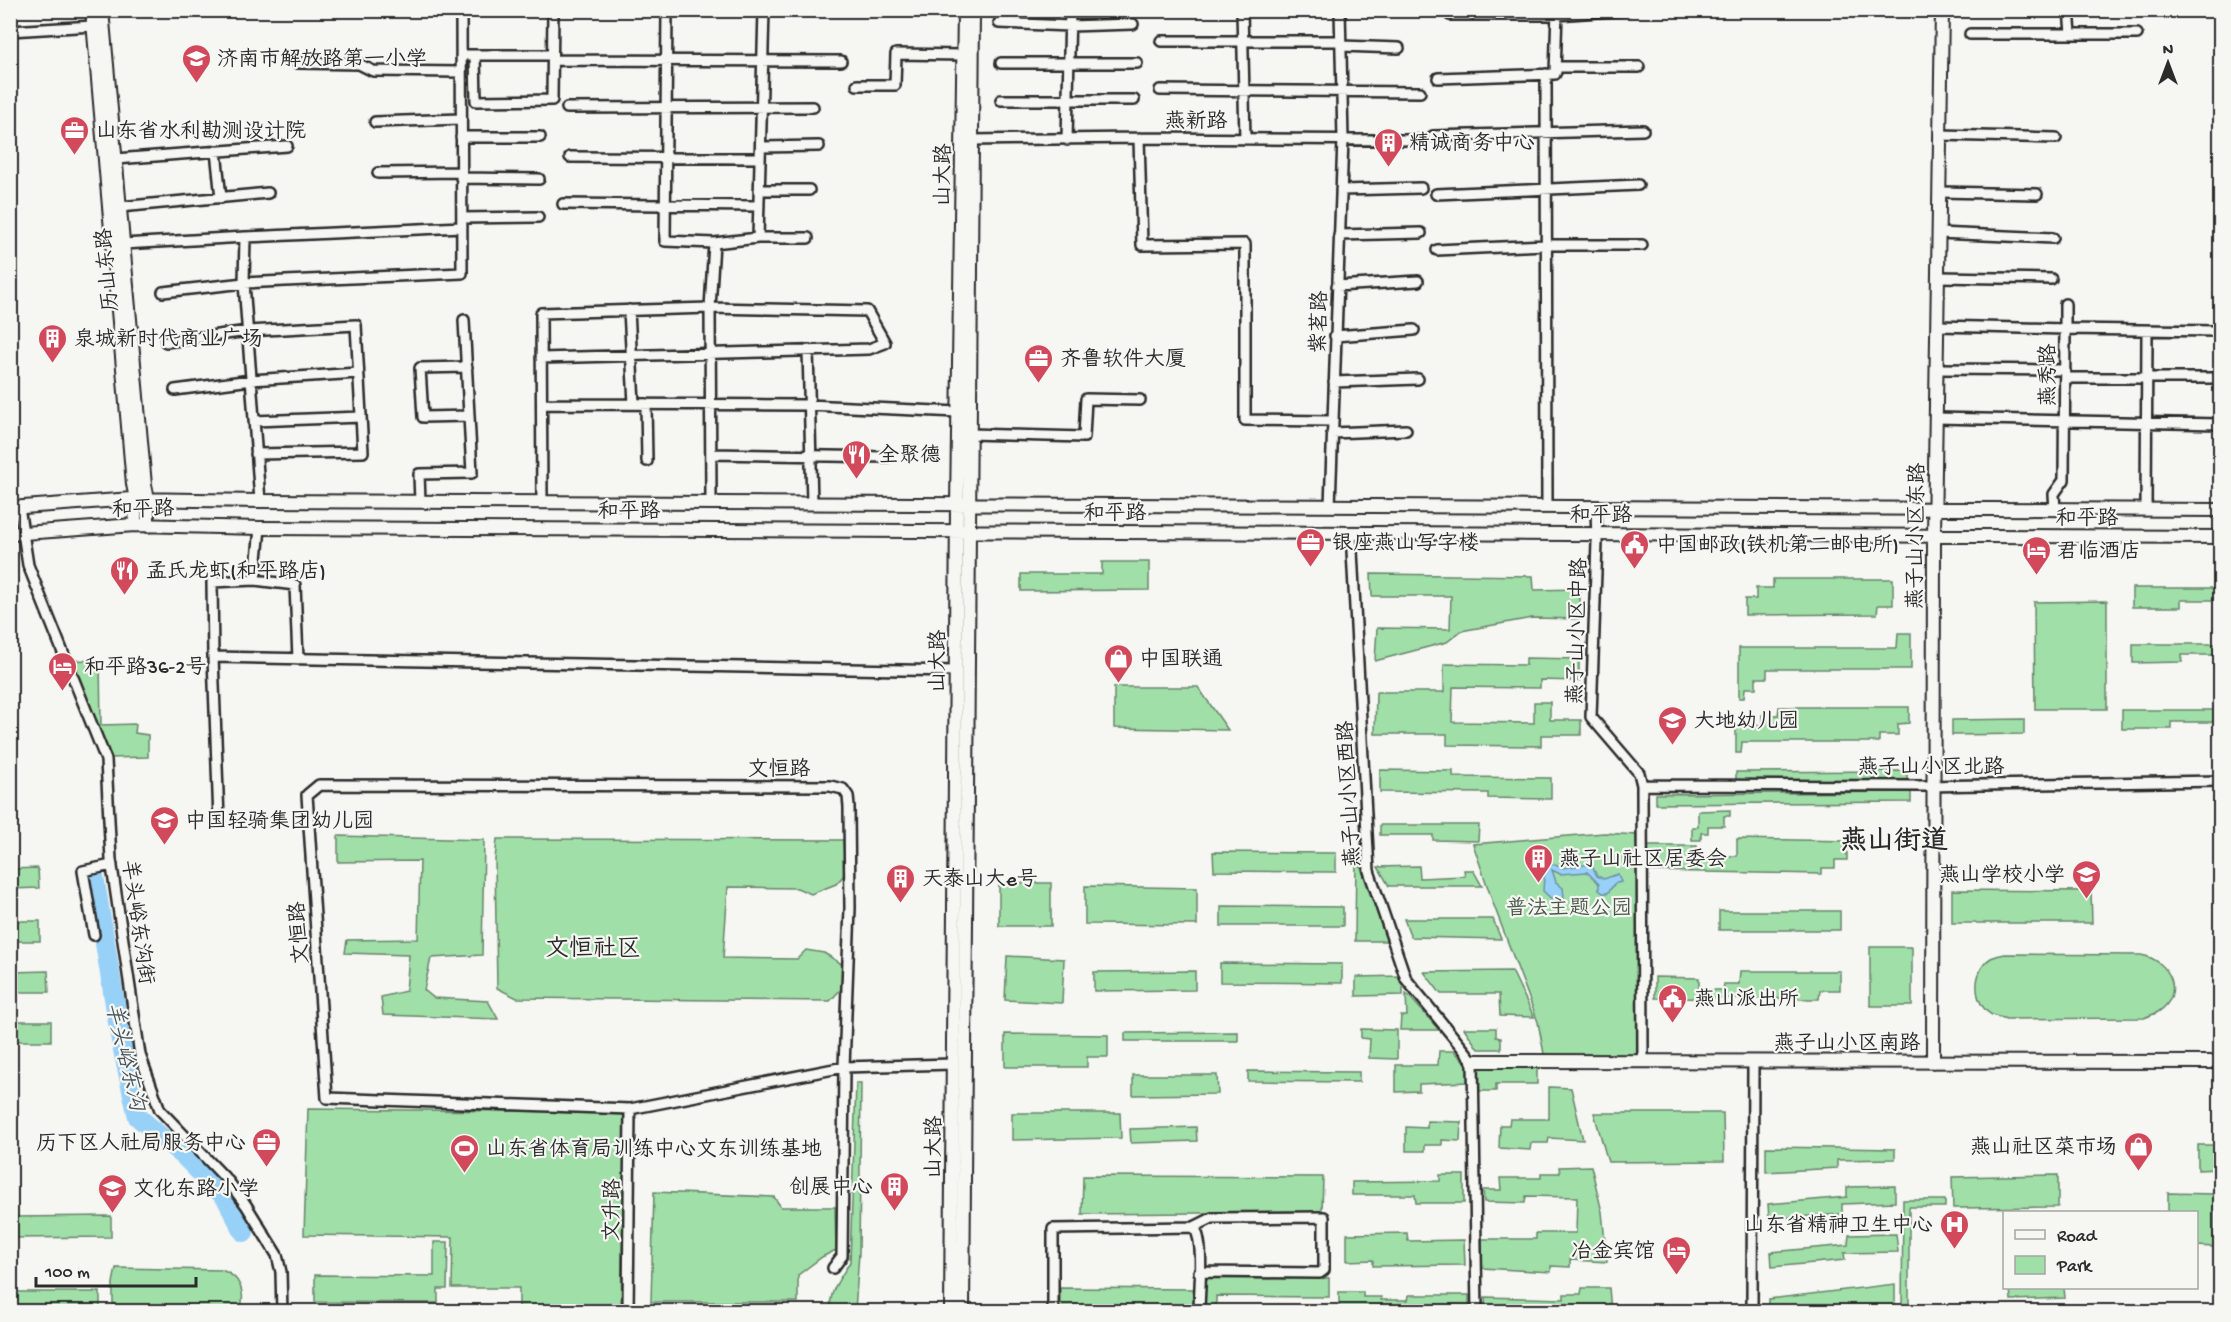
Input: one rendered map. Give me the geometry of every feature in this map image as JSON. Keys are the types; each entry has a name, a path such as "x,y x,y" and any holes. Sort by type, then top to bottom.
{"main road":[{"name":"历山东路","path":"92,10 133,484 142,499"},
{"name":"历山东路","path":"102,10 143,462 142,526"},
{"name":"山大路","path":"963,1311 970,531 963,504 958,412 964,10"},
{"name":"山大路","path":"951,1311 957,531 963,504 970,435 973,10"},
{"name":"燕子山小区东路","path":"1933,1062 1934,535 1942,10"},
{"name":"和平路","path":"15,507 142,499 2220,510"},
{"name":"和平路","path":"17,534 142,526 2220,537"},
{"name":"燕子山小区南路","path":"1473,1061 2220,1062"}],"street":[{"path":"163,292 244,283 462,273 461,10"},
{"path":"475,55 476,101 552,100 553,10"},
{"path":"667,10 665,241 714,243 758,238 808,238"},
{"path":"758,238 764,10"},
{"path":"1067,140 1070,10"},
{"path":"1242,10 1245,138"},
{"name":"紫茗路","path":"1330,506 1343,139 1340,10"},
{"path":"1450,10 1450,15 1626,10"},
{"path":"2070,10 2071,33"},
{"path":"1438,78 1556,74 1557,13"},
{"path":"999,23 1070,26 1133,24"},
{"path":"10,31 93,26"},
{"path":"1970,34 2137,34"},
{"path":"1161,41 1341,43 1399,48"},
{"path":"857,86 895,86 896,54 963,55"},
{"path":"461,55 841,61"},
{"path":"297,63 359,64 373,71 461,72"},
{"path":"1002,63 1137,63"},
{"path":"1556,67 1639,67"},
{"path":"1546,74 1547,507"},
{"path":"1160,90 1420,92"},
{"path":"1001,100 1134,100"},
{"path":"567,108 813,107"},
{"path":"375,122 461,119"},
{"path":"1433,136 1643,130"},
{"path":"1940,135 2056,138"},
{"path":"461,136 540,137"},
{"path":"1139,138 1142,244 1245,244 1245,420 1332,421"},
{"name":"燕新路","path":"972,140 1139,138 1420,140"},
{"path":"116,159 287,146"},
{"path":"761,147 819,146"},
{"path":"216,151 221,198"},
{"path":"570,157 760,158"},
{"path":"378,173 538,179"},
{"path":"1436,194 1638,184"},
{"path":"1341,190 1421,188"},
{"path":"759,190 809,190"},
{"path":"1940,192 2037,194"},
{"path":"120,207 268,193"},
{"path":"563,204 759,206"},
{"path":"123,244 462,223 537,216"},
{"path":"1339,235 1421,233"},
{"path":"1938,234 2053,238"},
{"path":"244,237 244,283 260,501"},
{"path":"711,503 710,308 714,243"},
{"path":"1437,250 1546,245 1642,245"},
{"path":"1939,277 2051,279"},
{"path":"1337,286 1418,282"},
{"path":"2065,304 2065,329 2217,331"},
{"path":"541,358 869,349 885,344 867,311 710,308 541,313 541,358 542,404 542,502"},
{"path":"629,310 634,404"},
{"path":"420,502 419,474 472,473 464,320"},
{"path":"166,342 248,332 356,325 363,452 256,454"},
{"name":"燕秀路","path":"1938,326 2065,329 2064,480 2054,494 2055,509"},
{"path":"1335,336 1414,330"},
{"path":"2146,510 2147,331"},
{"path":"808,350 812,503"},
{"path":"467,367 420,368 423,417 469,416"},
{"path":"1937,369 2147,379 2217,378"},
{"path":"175,390 251,380 358,373"},
{"path":"1334,382 1418,379"},
{"path":"970,435 1084,437 1086,399 1140,400"},
{"path":"542,404 808,405 958,412"},
{"path":"646,404 647,461"},
{"path":"254,421 361,417"},
{"path":"1936,418 2220,424"},
{"path":"1332,433 1407,430"},
{"path":"711,454 887,457"},
{"name":"羊头峪东沟街","path":"15,507 17,534 28,565 106,760 112,865 140,1055 160,1110 228,1181 277,1255 281,1272 282,1311"},
{"name":"燕子山小区中路","path":"1596,507 1592,717 1639,773 1642,785 1643,1062"},
{"path":"255,580 260,528"},
{"name":"燕子山小区西路","path":"1351,532 1369,871 1406,979 1473,1061"},
{"path":"219,820 212,582 255,580 296,585 298,659"},
{"path":"213,657 956,671"},
{"name":"燕子山小区北路","path":"1642,785 2220,781"},
{"name":"文恒路","path":"844,1068 850,908 848,796 843,789 830,786 319,785 307,795 327,1098 630,1109 844,1068 953,1064"},
{"path":"94,935 84,871 112,865"},
{"path":"1473,1061 1477,1311"},
{"path":"1752,1311 1753,1062"},
{"path":"833,1268 842,1256 844,1068"},
{"name":"文升路","path":"628,1311 630,1109"},
{"path":"1053,1311 1053,1229 1194,1227 1212,1218 1324,1216 1324,1270 1320,1273 1199,1272"},
{"path":"1194,1227 1198,1232 1199,1311"}],"green space":[{"path":"1102,562 1149,562 1149,590 1021,591 1021,574 1102,574"},
{"path":"1371,574 1533,576 1534,590 1580,589 1580,619 1532,618 1461,631 1447,642 1375,661 1377,628 1450,629 1451,596 1372,596"},
{"path":"1773,579 1893,579 1893,605 1878,605 1877,614 1745,615 1745,599 1756,599 1756,588 1773,588"},
{"path":"2132,588 2220,588 2220,600 2181,600 2181,607 2132,607"},
{"path":"2107,601 2107,709 2035,709 2034,602"},
{"path":"1898,633 1911,633 1911,669 1767,669 1767,678 1756,678 1756,688 1745,688 1744,698 1739,698 1739,648 1897,648"},
{"path":"2133,644 2220,644 2220,655 2182,655 2182,662 2133,663"},
{"path":"1526,658 1579,659 1579,681 1540,680 1540,688 1453,687 1452,722 1534,723 1534,702 1550,702 1550,720 1581,720 1581,735 1541,735 1541,746 1447,745 1447,734 1375,734 1376,692 1444,692 1444,664 1526,665"},
{"path":"73,660 100,661 101,725 136,724 135,733 148,735 148,757 109,758"},
{"path":"1114,687 1198,687 1228,730 1114,728"},
{"path":"1779,707 1909,707 1909,723 1898,724 1898,735 1879,735 1879,742 1742,742 1741,753 1736,753 1736,725 1762,725 1762,715 1778,715"},
{"path":"2122,710 2214,710 2214,722 2171,722 2171,729 2122,729"},
{"path":"2024,719 2024,734 1952,735 1952,720"},
{"path":"1380,770 1453,771 1453,777 1551,778 1551,799 1488,798 1488,793 1380,792"},
{"path":"1907,771 1907,781 1736,782 1736,772"},
{"path":"1911,792 1911,802 1656,804 1656,794"},
{"path":"1730,810 1730,816 1724,816 1724,826 1708,826 1708,833 1701,833 1701,840 1692,840 1692,827 1698,827 1698,811"},
{"path":"1380,825 1479,825 1478,841 1433,840 1433,835 1380,835"},
{"name":"普法主题公园","path":"1604,833 1637,835 1638,1054 1615,1057 1544,1054 1538,1022 1473,844"},
{"path":"338,836 484,840 482,955 431,958 424,990 434,998 488,1001 498,1019 383,1015 381,997 406,991 409,955 345,953 347,940 418,939 420,861 338,862"},
{"path":"497,839 843,840 845,874 836,884 811,894 797,888 728,887 723,958 797,959 806,950 824,953 845,966 845,985 830,1001 517,998 497,988 495,860"},
{"path":"1737,839 1847,841 1847,860 1835,860 1835,868 1822,868 1822,874 1648,871 1648,846 1697,846 1697,861 1719,862 1719,856 1737,856"},
{"path":"1213,852 1336,853 1336,872 1214,871"},
{"path":"1356,855 1389,941 1355,941"},
{"path":"1419,866 1420,878 1465,876 1464,870 1473,870 1482,886 1389,886 1378,867"},
{"path":"38,868 39,888 11,889 11,869"},
{"path":"999,883 1051,883 1051,926 999,926"},
{"path":"1085,886 1197,888 1197,925 1085,924"},
{"path":"1952,890 2091,891 2092,923 1952,923"},
{"path":"1221,906 1343,907 1343,926 1221,926"},
{"path":"1719,911 1840,911 1840,930 1719,930"},
{"path":"1404,919 1493,919 1501,939 1411,937"},
{"path":"11,921 40,921 40,941 11,941"},
{"path":"1870,947 1912,947 1912,1006 1870,1006"},
{"path":"2005,954 2141,955 2160,963 2167,970 2173,987 2171,996 2158,1012 2144,1018 2006,1019 1992,1015 1985,1010 1977,987 1980,970 1985,963 1991,958"},
{"path":"1007,956 1064,959 1062,1003 1005,1000"},
{"path":"1220,963 1342,964 1342,983 1220,982"},
{"path":"48,971 49,992 11,992 11,972"},
{"path":"1195,971 1195,990 1094,991 1094,972"},
{"path":"1512,971 1534,1017 1500,1016 1499,994 1441,994 1424,972"},
{"path":"1740,971 1840,971 1840,990 1820,990 1819,999 1655,998 1655,977 1699,978 1699,990 1723,990 1724,984 1739,984"},
{"path":"1403,976 1403,995 1356,996 1356,977"},
{"path":"1406,994 1439,1030 1400,1030 1401,1016 1407,1016"},
{"path":"11,1021 51,1021 51,1041 11,1041"},
{"path":"1464,1028 1496,1028 1496,1037 1501,1038 1501,1049 1478,1049"},
{"path":"1361,1029 1397,1030 1397,1059 1369,1058 1370,1039 1361,1038"},
{"path":"1238,1032 1238,1041 1125,1041 1125,1033"},
{"path":"1005,1034 1108,1035 1108,1057 1087,1057 1087,1067 1005,1067"},
{"path":"1439,1051 1454,1051 1468,1065 1468,1082 1419,1084 1419,1091 1396,1092 1396,1065 1438,1065"},
{"path":"1478,1064 1537,1065 1537,1084 1496,1084 1496,1091 1478,1091"},
{"path":"1248,1071 1359,1072 1359,1082 1248,1081"},
{"path":"1133,1075 1217,1075 1218,1094 1133,1095"},
{"path":"856,1083 861,1083 859,1253 855,1311 830,1311 833,1290 850,1262"},
{"path":"1549,1087 1571,1088 1583,1140 1549,1138 1548,1143 1531,1143 1530,1150 1499,1148 1500,1125 1509,1125 1510,1119 1549,1119"},
{"name":"山东省体育局训练中心文东训练基地","path":"308,1109 625,1112 621,1311 519,1311 519,1288 452,1288 453,1237 304,1235"},
{"path":"1012,1113 1120,1113 1121,1138 1012,1140"},
{"path":"1594,1113 1723,1113 1724,1161 1608,1162"},
{"path":"1427,1121 1461,1122 1460,1141 1442,1140 1442,1145 1425,1145 1425,1151 1406,1151 1406,1127 1427,1128"},
{"path":"1196,1127 1197,1141 1131,1143 1130,1129"},
{"path":"2198,1145 2217,1145 2217,1169 2198,1170"},
{"path":"1766,1147 1895,1149 1895,1159 1837,1160 1837,1168 1766,1172"},
{"path":"1591,1166 1602,1212 1607,1262 1570,1260 1570,1267 1551,1266 1551,1272 1482,1268 1482,1239 1536,1239 1536,1233 1576,1233 1577,1197 1526,1196 1525,1203 1484,1202 1483,1190 1501,1190 1500,1178 1541,1178 1541,1173 1560,1173 1559,1167"},
{"path":"1440,1175 1464,1175 1464,1203 1416,1203 1415,1195 1352,1195 1352,1182 1440,1181"},
{"path":"2058,1175 2058,1207 1953,1208 1952,1177"},
{"path":"1083,1176 1323,1177 1322,1212 1082,1214"},
{"path":"1895,1186 1895,1202 1842,1204 1842,1214 1769,1219 1768,1204 1847,1197 1847,1187"},
{"path":"654,1192 774,1197 781,1207 835,1207 836,1250 822,1257 798,1275 798,1302 651,1302"},
{"path":"2168,1193 2215,1194 2214,1247 2198,1246 2198,1211 2168,1211"},
{"path":"1903,1200 1945,1200 1945,1207 1909,1207 1909,1311 1902,1311"},
{"path":"111,1216 111,1237 11,1238 11,1217"},
{"path":"1407,1233 1408,1241 1464,1240 1465,1265 1373,1266 1373,1260 1347,1261 1347,1234"},
{"path":"1896,1234 1898,1252 1844,1253 1845,1260 1772,1267 1771,1252 1848,1245 1849,1235"},
{"path":"434,1242 448,1242 447,1289 438,1289 438,1303 315,1302 315,1275 434,1276"},
{"path":"116,1268 221,1270 233,1276 240,1286 242,1304 240,1311 113,1311 113,1283"},
{"path":"1202,1278 1329,1278 1329,1297 1216,1296 1216,1311 1202,1311"},
{"path":"1895,1284 1895,1307 1847,1312 1768,1311 1768,1299"},
{"path":"1060,1288 1194,1289 1194,1311 1060,1311"},
{"path":"1582,1288 1609,1288 1611,1311 1486,1311 1485,1297 1564,1299 1564,1294 1581,1294"},
{"path":"2010,1289 2064,1289 2065,1298 2011,1300"},
{"path":"11,1292 100,1292 100,1311 11,1311"},
{"path":"1339,1292 1363,1292 1363,1297 1381,1297 1381,1300 1408,1300 1409,1295 1469,1295 1469,1311 1339,1311"}],"water":[{"path":"1553,864 1562,868 1591,864 1597,876 1604,879 1618,874 1621,882 1614,884 1608,893 1603,893 1599,890 1599,884 1587,872 1560,874 1552,870 1556,882 1563,888 1564,898 1555,902 1543,891 1544,876 1547,868"}],"waterway":[{"name":"羊头峪东沟","path":"94,876 121,1041 138,1117 185,1157 226,1198 244,1232"}],"place":[{"name":"济南市解放路第一小学","path":"196,84"},
{"name":"山东省水利勘测设计院","path":"75,156"},
{"name":"精诚商务中心","path":"1388,168"},
{"name":"泉城新时代商业广场","path":"53,364"},
{"name":"齐鲁软件大厦","path":"1039,384"},
{"name":"全聚德","path":"857,480"},
{"name":"银座燕山写字楼","path":"1311,568"},
{"name":"中国邮政(铁机第二邮电所)","path":"1635,570"},
{"name":"君临酒店","path":"2036,576"},
{"name":"孟氏龙虾(和平路店)","path":"125,596"},
{"name":"中国联通","path":"1118,684"},
{"name":"和平路36-2号","path":"63,692"},
{"name":"大地幼儿园","path":"1673,746"},
{"name":"中国轻骑集团幼儿园","path":"164,846"},
{"name":"燕子山社区居委会","path":"1538,884"},
{"name":"燕山学校小学","path":"2086,900"},
{"name":"天泰山大e号","path":"901,904"},
{"name":"燕山派出所","path":"1673,1024"},
{"name":"历下区人社局服务中心","path":"267,1168"},
{"name":"燕山社区菜市场","path":"2138,1172"},
{"name":"山东省体育局训练中心文东训练基地","path":"465,1174"},
{"name":"创展中心","path":"894,1212"},
{"name":"文化东路小学","path":"112,1214"},
{"name":"山东省精神卫生中心","path":"1954,1250"},
{"name":"冶金宾馆","path":"1676,1276"}],"district":[{"name":"燕山街道","path":"1894,839"},
{"name":"文恒社区","path":"593,947"}]}
